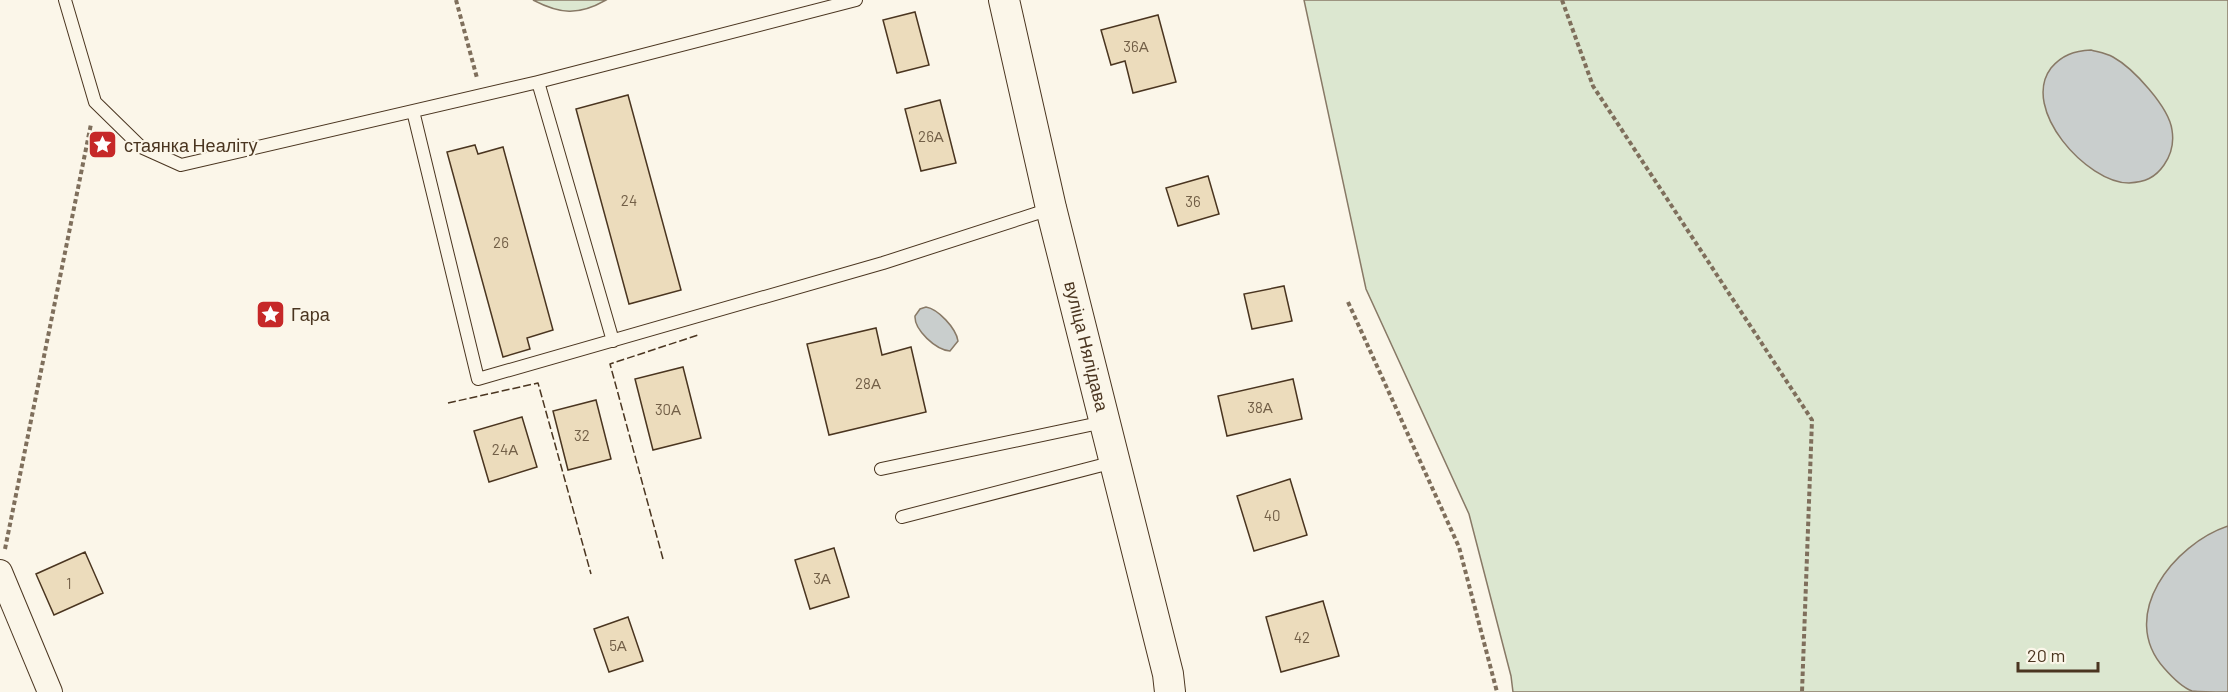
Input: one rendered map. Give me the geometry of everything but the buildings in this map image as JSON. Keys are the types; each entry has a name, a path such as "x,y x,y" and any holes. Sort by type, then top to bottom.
{"street":[{"name":"вуліца Нялідава","path":"1004,0 1051,208 1168,674 1170,692"},
{"path":"1,566 50,692"}],"lane":[{"path":"65,0 95,102 141,147 182,165 538,82 856,0"},
{"path":"538,82 613,341"},
{"path":"413,111 478,379 883,263 1051,208"},
{"path":"881,469 1105,422"},
{"path":"902,517 1115,461"}],"path":[{"path":"456,0 482,94"},
{"path":"1562,0 1593,86 1812,420 1802,692"},
{"path":"1,566 95,102"},
{"path":"1348,302 1458,547 1497,692"}],"green space":[{"path":"533,0 606,0 587,9 569,11 552,8"},
{"path":"1304,0 2228,0 2228,692 1513,692 1511,676 1469,514 1366,289"}],"shaded area":[{"path":"2091,50 2121,62 2140,79 2164,110 2169,121 2173,135 2170,153 2157,173 2140,182 2112,180 2095,171 2063,141 2051,122 2044,103 2044,85 2051,68 2069,54"},
{"path":"926,307 941,315 954,330 958,341 950,351 938,347 918,327 915,316 920,309"},
{"path":"2228,526 2228,692 2192,691 2180,684 2164,668 2151,647 2147,626 2149,605 2158,584 2189,548 2208,535"}],"fence":[{"path":"663,559 610,364 698,335"},
{"path":"448,403 538,383 591,574"}],"place":[{"name":"стаянка Неаліту","path":"103,145"},
{"name":"Гара","path":"270,314"}]}
